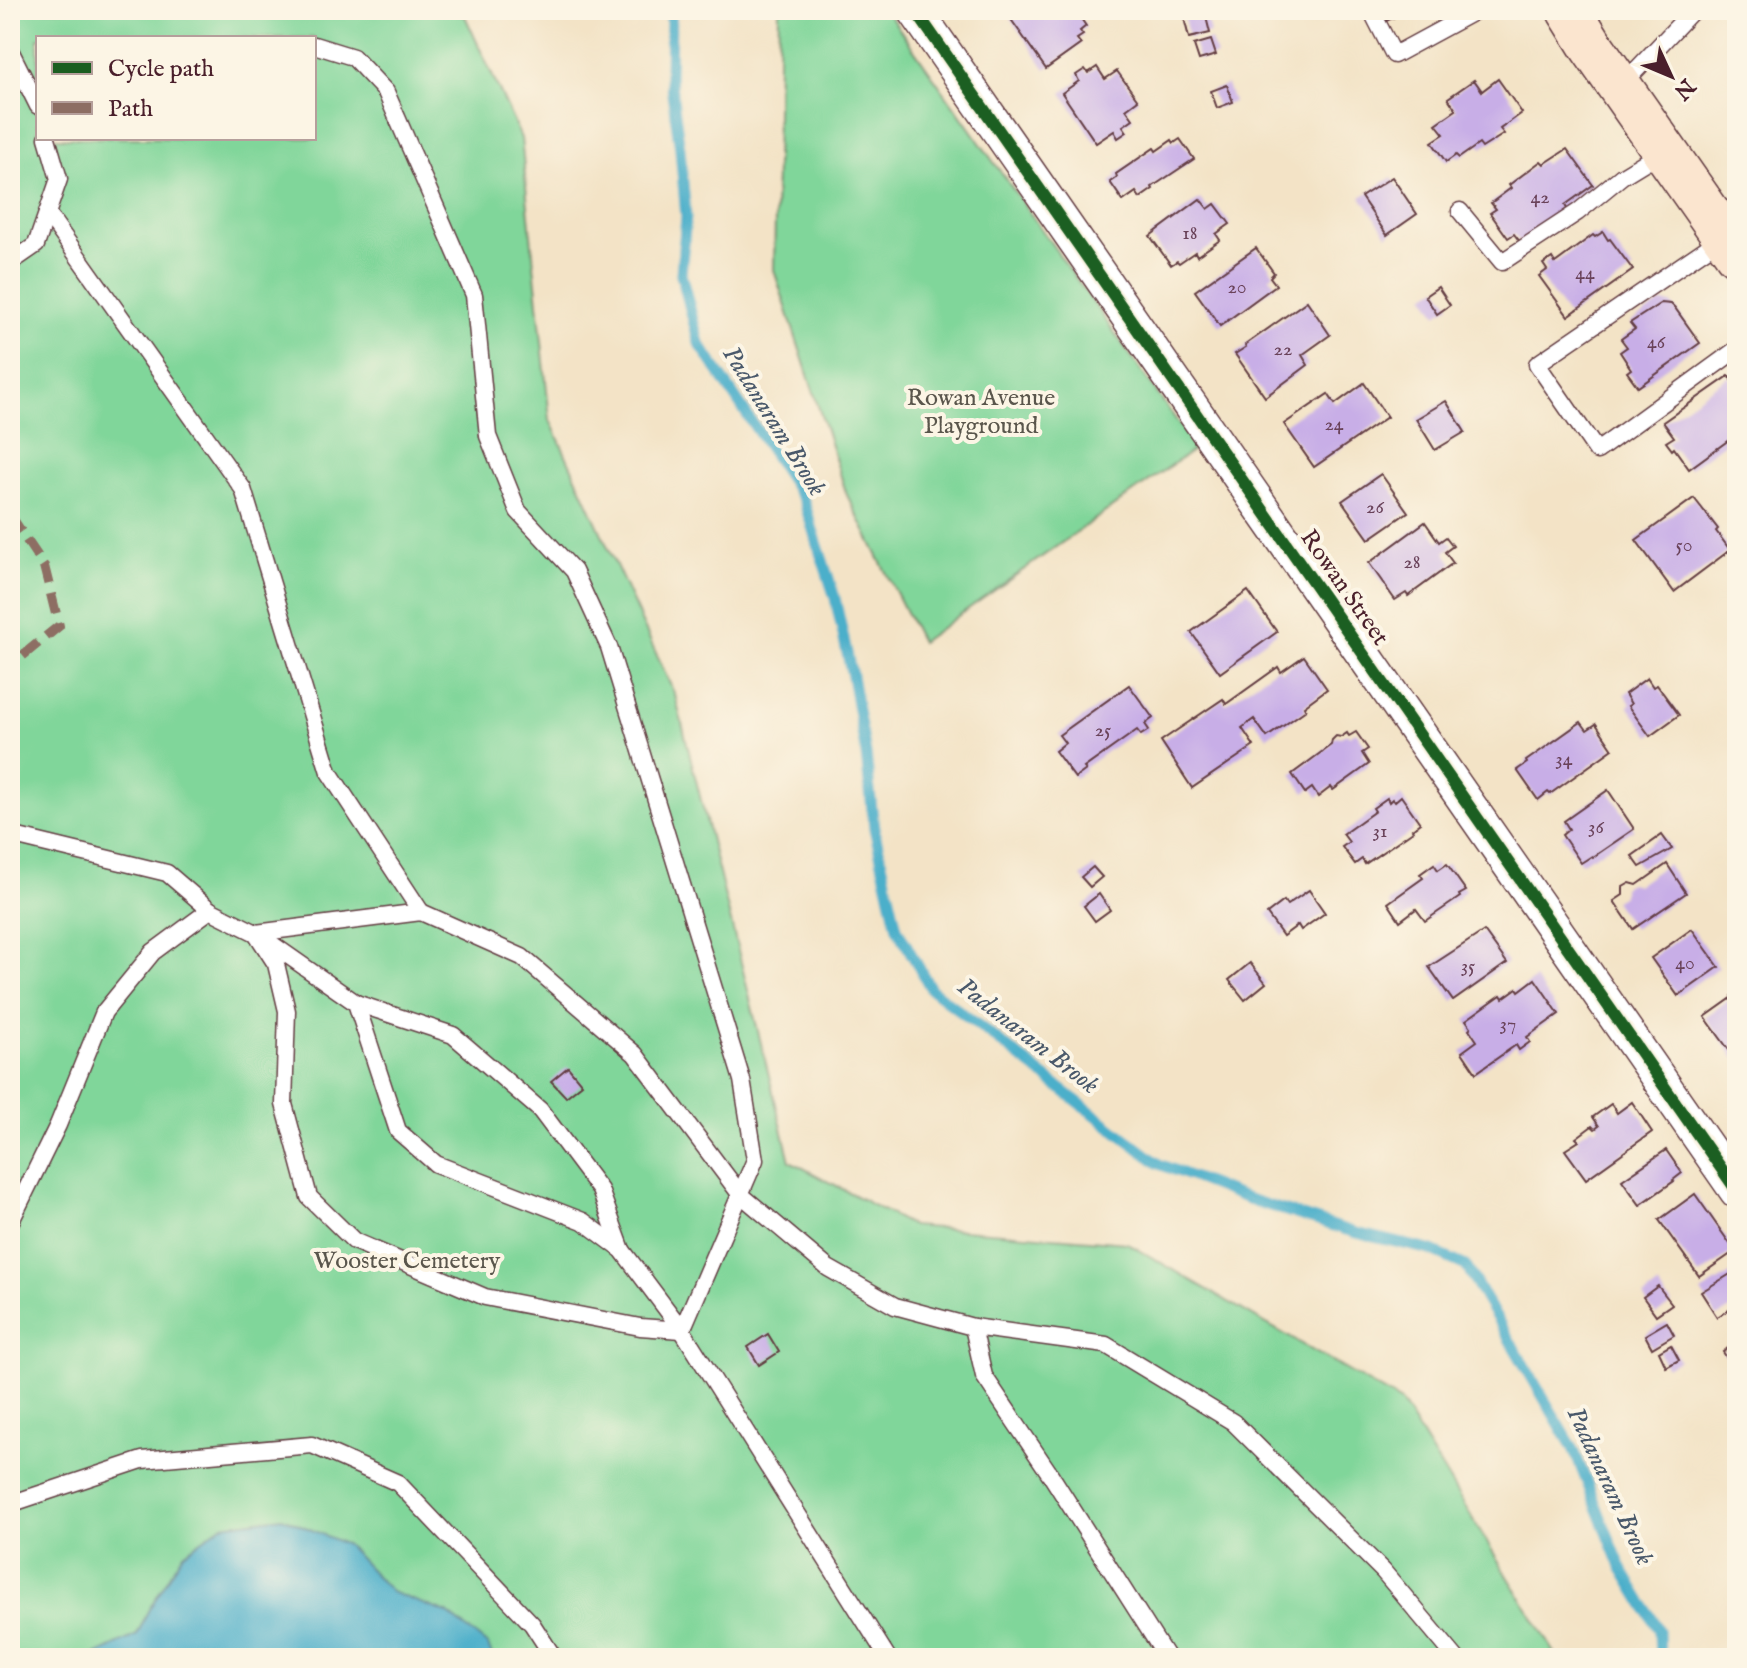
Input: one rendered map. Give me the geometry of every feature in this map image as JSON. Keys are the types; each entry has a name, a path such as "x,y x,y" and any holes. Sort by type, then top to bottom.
{"main road":[{"path":"1569,10 1731,245"}],"street":[{"name":"Rowan Street","path":"915,10 1737,1191"}],"lane":[{"path":"1371,10 1394,55 1448,17 1477,10"},
{"path":"1620,88 1693,10"},
{"path":"316,46 353,57 386,92 474,295 488,436 518,511 574,571 609,647 742,1080 755,1160 682,1330"},
{"path":"10,50 36,102"},
{"path":"10,263 36,245 59,179 49,140"},
{"path":"1460,211 1502,262 1664,150"},
{"path":"47,213 243,489 329,772 421,912"},
{"path":"1731,245 1537,364 1597,451 1737,349"},
{"path":"10,835 167,873 210,910 256,933 356,1003 453,1035 540,1110 600,1190 622,1250"},
{"path":"10,1223 58,1125 104,1012 153,952 210,910"},
{"path":"256,933 421,912 522,957 635,1054 740,1194 828,1268 895,1306 973,1327 1106,1345 1233,1422 1383,1571 1456,1658"},
{"path":"256,933 276,964 287,1011 284,1104 309,1197 354,1241 485,1297 640,1327 682,1330"},
{"path":"356,1003 398,1131 436,1164 583,1221 622,1250 682,1330 888,1658"},
{"path":"973,1327 984,1376 1167,1658"},
{"path":"10,1504 142,1460 312,1445 398,1483 532,1624 554,1658"}],"green space":[{"name":"Wooster Cemetery","path":"10,10 435,10 465,16 521,138 550,420 675,695 790,1161 912,1226 1127,1243 1401,1402 1558,1658 10,1658"},
{"name":"Rowan Avenue Playground","path":"779,10 886,10 1196,448 921,642 847,495 774,270"}],"water":[{"path":"282,1517 347,1545 391,1592 447,1613 488,1645 493,1658 89,1658 137,1635 184,1553 222,1525"}],"building":[{"path":"1022,10 1075,10 1086,26 1080,31 1083,35 1077,39 1081,44 1046,69 1010,18"},
{"path":"1182,10 1201,10 1210,33 1189,38"},
{"path":"1378,10 1410,10 1384,22"},
{"path":"1211,40 1216,55 1199,60 1194,45"},
{"path":"1097,67 1105,79 1117,71 1138,100 1126,109 1133,119 1123,126 1127,132 1118,138 1114,131 1096,143 1062,93 1079,81 1076,75 1085,69 1088,73"},
{"path":"1498,79 1522,113 1500,129 1504,134 1482,148 1479,144 1459,158 1456,155 1446,162 1432,142 1444,134 1436,124 1456,110 1448,98 1474,80 1482,91"},
{"path":"1227,85 1233,102 1217,108 1211,91"},
{"path":"1180,139 1194,159 1140,198 1136,192 1123,201 1110,182 1117,177 1116,174 1154,148 1156,151 1172,140 1174,143"},
{"path":"1567,149 1593,185 1521,243 1514,234 1508,238 1490,213 1496,209 1491,203 1541,161 1544,164"},
{"path":"1392,177 1417,214 1387,235 1361,197"},
{"path":"1200,199 1208,209 1215,204 1230,224 1216,234 1220,240 1197,256 1195,252 1171,265 1150,236"},
{"path":"1603,232 1633,270 1568,316 1539,276 1547,270 1543,264 1552,258 1555,263 1593,235 1595,237"},
{"path":"1256,248 1274,273 1270,277 1276,285 1220,326 1195,291"},
{"path":"1438,287 1450,305 1437,314 1425,296"},
{"path":"1307,301 1330,335 1302,355 1308,365 1265,397 1235,354"},
{"path":"1661,303 1671,304 1675,308 1700,343 1638,387 1627,372 1631,369 1620,352 1627,347 1621,339 1635,329 1630,323"},
{"path":"1729,376 1737,387 1737,434 1689,469 1666,442 1674,437 1663,422"},
{"path":"1364,383 1387,417 1314,467 1284,424 1328,394 1335,404"},
{"path":"1446,401 1465,432 1435,450 1416,419"},
{"path":"1381,474 1408,512 1369,539 1342,501"},
{"path":"1694,498 1730,550 1674,592 1636,540"},
{"path":"1425,522 1439,542 1446,537 1453,546 1445,552 1453,563 1408,596 1406,593 1395,600 1369,563"},
{"path":"1248,591 1277,632 1220,673 1191,632"},
{"path":"1304,656 1327,689 1304,706 1306,710 1267,737 1254,719 1242,728 1254,746 1192,788 1161,741 1223,699 1226,704 1278,667 1281,672"},
{"path":"1647,678 1653,687 1657,685 1679,715 1650,736 1628,706 1631,704 1625,694"},
{"path":"1129,685 1153,718 1145,724 1149,730 1141,735 1137,730 1075,778 1055,751 1065,743 1059,735"},
{"path":"1581,722 1587,730 1596,724 1613,749 1538,800 1517,770"},
{"path":"1356,732 1368,749 1362,753 1369,764 1318,797 1312,788 1305,793 1292,774 1331,745 1336,736 1347,733 1349,736"},
{"path":"1608,790 1634,829 1581,863 1562,835 1569,829 1564,821"},
{"path":"1401,796 1420,823 1365,864 1362,859 1355,864 1342,847 1349,842 1343,834 1375,811 1373,808 1387,798 1389,802 1392,799 1394,802"},
{"path":"1662,835 1672,849 1640,867 1632,856"},
{"path":"1434,864 1438,870 1447,864 1466,891 1425,921 1416,909 1400,921 1388,903 1423,878 1420,874"},
{"path":"1667,864 1686,893 1633,929 1614,901 1623,895 1623,887 1630,883 1637,885"},
{"path":"1093,867 1102,877 1090,887 1081,877"},
{"path":"1309,890 1325,913 1301,930 1298,925 1283,936 1267,914 1284,901 1287,905"},
{"path":"1099,894 1110,910 1095,921 1084,906"},
{"path":"1692,929 1719,967 1678,996 1651,958"},
{"path":"1484,931 1507,963 1453,1001 1429,967"},
{"path":"1250,963 1266,983 1245,1000 1229,980"},
{"path":"1535,979 1559,1014 1527,1037 1530,1042 1519,1050 1516,1045 1476,1073 1462,1052 1477,1041 1466,1020 1501,995 1503,998 1517,988 1519,991"},
{"path":"1737,992 1737,1061 1705,1017"},
{"path":"568,1067 582,1084 566,1097 551,1081"},
{"path":"1632,1102 1652,1132 1586,1179 1565,1150 1579,1141 1576,1138 1592,1126 1595,1129 1599,1126 1593,1117 1611,1104 1617,1113"},
{"path":"1666,1150 1682,1173 1640,1205 1622,1180"},
{"path":"1695,1194 1735,1251 1699,1276 1659,1220"},
{"path":"1737,1270 1737,1305 1717,1317 1701,1292"},
{"path":"1658,1286 1672,1304 1656,1315 1643,1297"},
{"path":"1667,1322 1674,1335 1652,1348 1645,1335"},
{"path":"768,1334 779,1352 759,1365 748,1347"},
{"path":"1733,1344 1737,1349 1737,1379 1723,1352"},
{"path":"1671,1345 1679,1360 1666,1367 1659,1352"}],"waterway":[{"name":"Padanaram Brook","path":"671,10 670,78 686,217 681,274 699,343 803,499 835,598 866,754 874,828 897,928 931,989 1159,1164 1248,1199 1356,1233 1430,1250 1466,1266 1573,1448 1621,1567 1659,1630 1660,1658"}],"marked path":[{"path":"10,515 44,566 59,626 10,666"}],"cycle path":[{"path":"915,10 1737,1191"}]}
